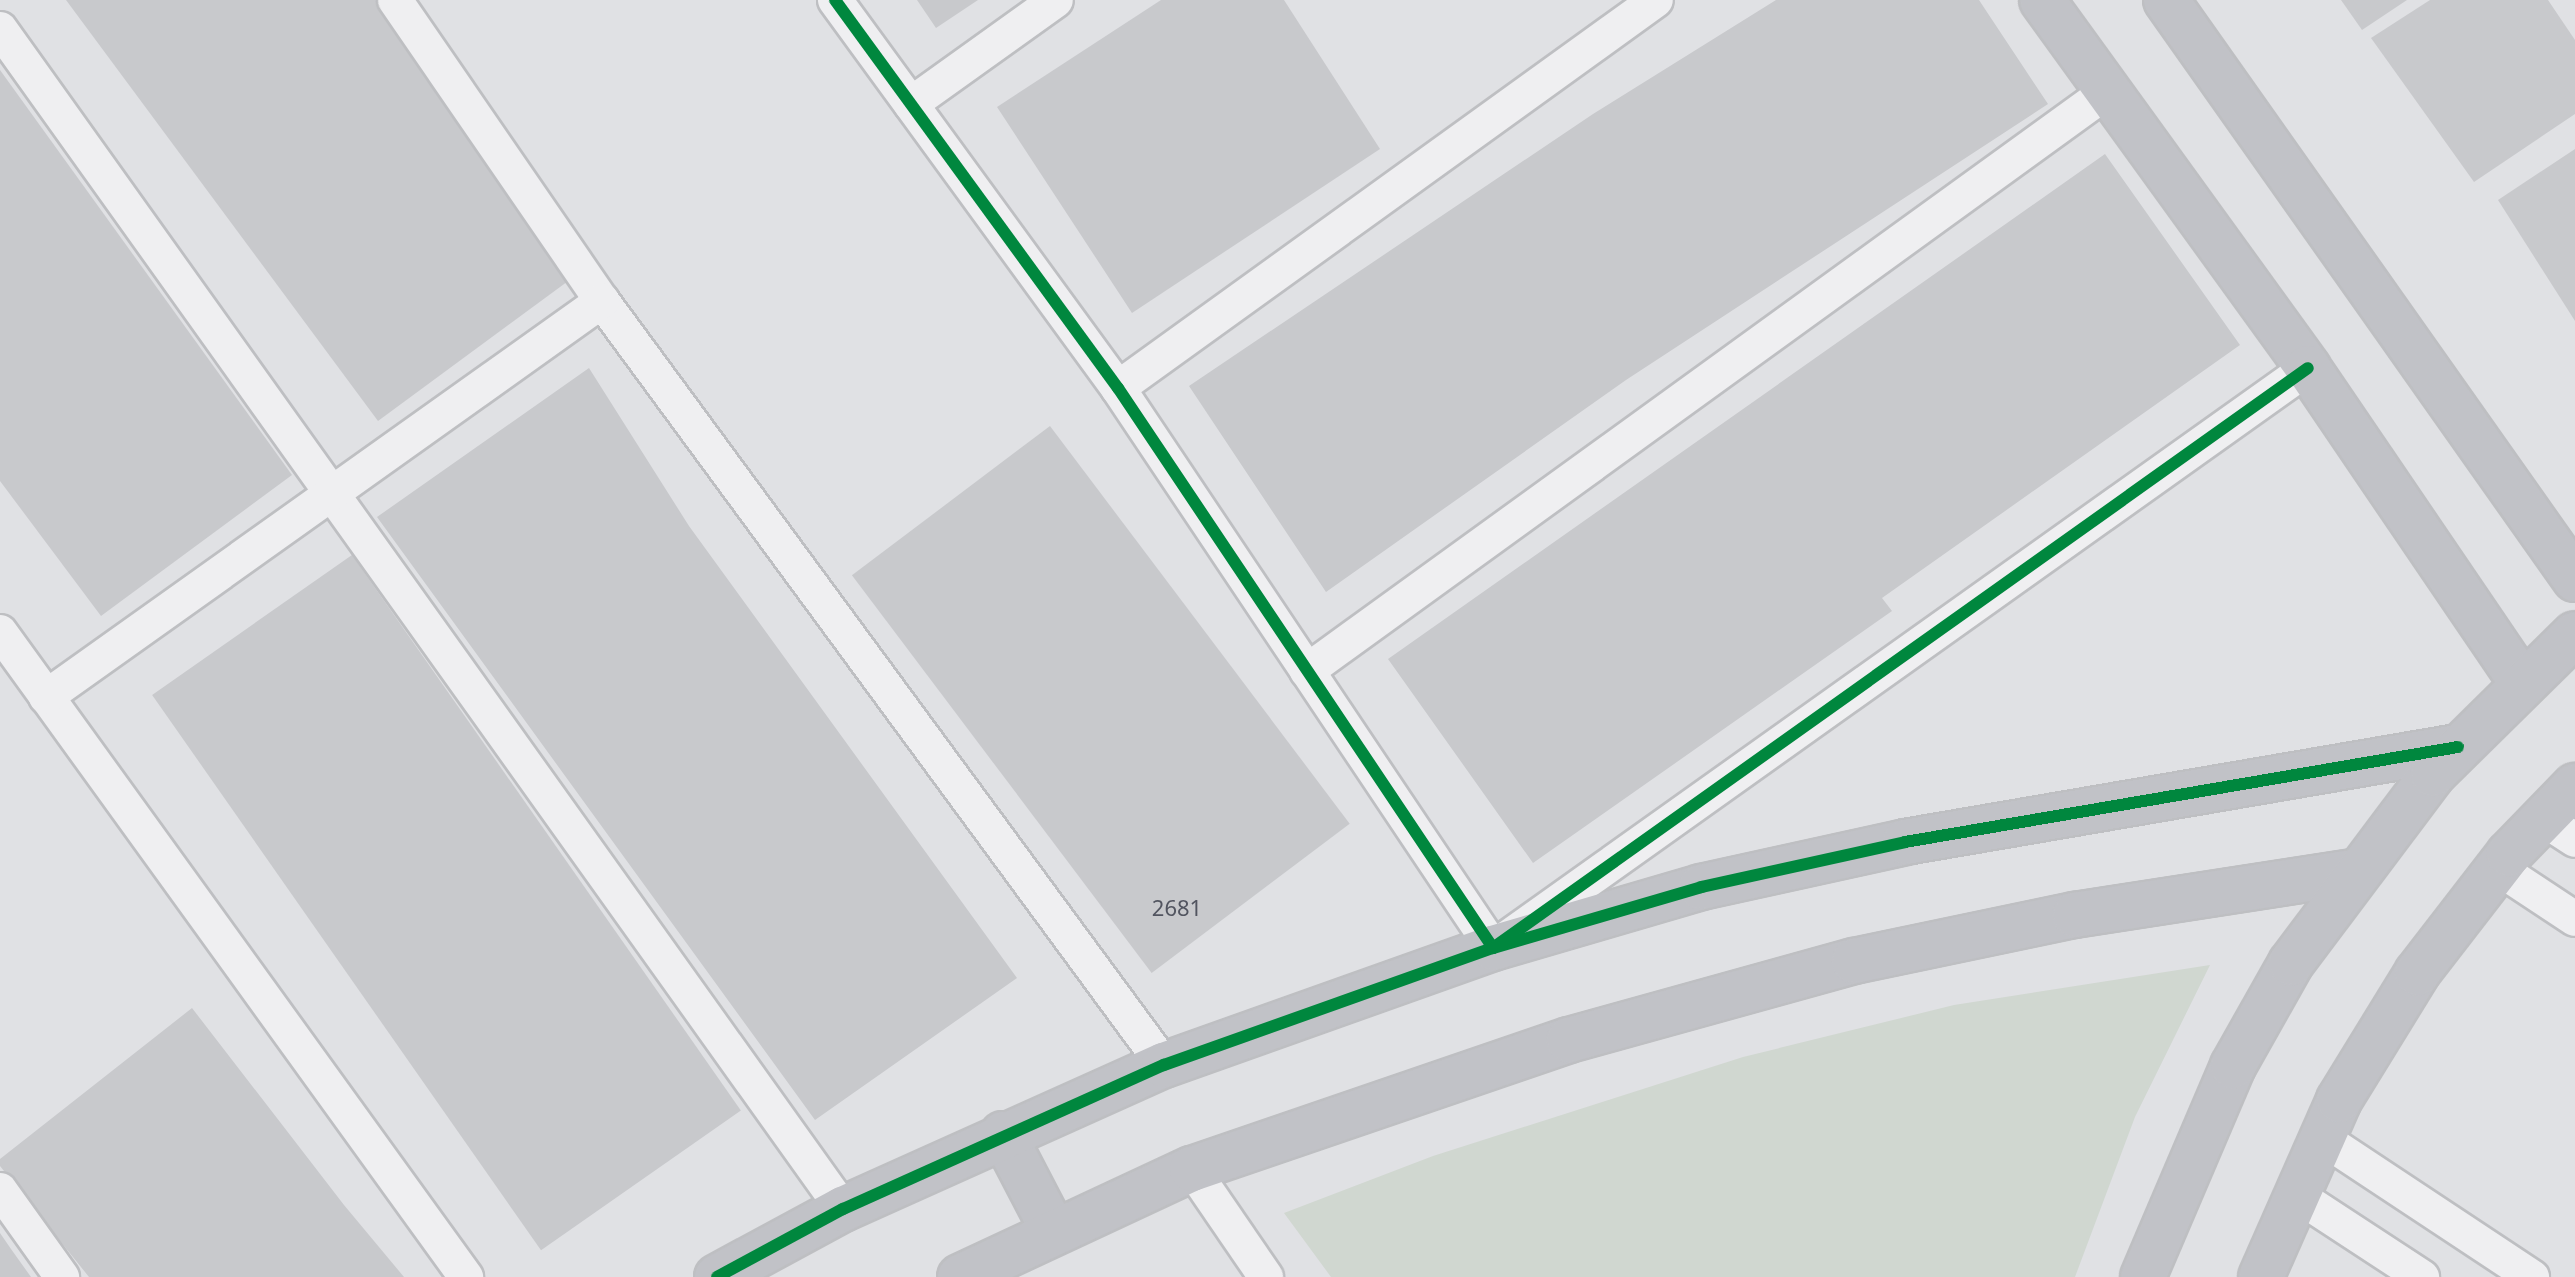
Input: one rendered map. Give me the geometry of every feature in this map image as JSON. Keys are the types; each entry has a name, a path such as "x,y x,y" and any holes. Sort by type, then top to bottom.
{"street":[{"path":"395,0 602,301 1164,1065"},
{"path":"835,0 1118,388 1493,948"},
{"path":"911,104 1056,0"},
{"path":"1118,388 1656,0"},
{"path":"2042,0 2308,368 2521,682"},
{"path":"2166,0 2575,579"},
{"path":"0,29 335,491 843,1209"},
{"path":"1307,671 2108,91"},
{"path":"46,697 602,301"},
{"path":"1493,948 2308,368"},
{"path":"0,632 466,1277"},
{"path":"2143,1277 2233,1066 2291,963 2354,872 2458,747 2521,682 2575,634"},
{"path":"717,1277 843,1209 1003,1134 1164,1065 1493,948 1701,887 1905,842 2458,747"},
{"path":"2261,1277 2322,1138 2417,973 2498,868 2559,830 2575,786"},
{"path":"2498,868 2575,919"},
{"path":"960,1277 1192,1169 1569,1040 1854,961 2075,915 2354,872"},
{"path":"1003,1134 1054,1232"},
{"path":"2322,1138 2532,1277"},
{"path":"1192,1169 1266,1277"},
{"path":"0,1190 62,1277"},
{"path":"2295,1194 2422,1277"}],"shaded area":[{"path":"2210,965 2135,1117 2075,1277 1331,1277 1284,1213 1433,1156 1743,1057 1954,1005"}],"building":[{"path":"66,0 380,0 575,276 378,421"},
{"path":"917,0 978,0 936,28"},
{"path":"1161,0 1284,0 1380,149 1132,313 997,107"},
{"path":"1776,0 1979,0 2048,104 1626,380 1326,592 1189,386 1593,114"},
{"path":"2341,0 2407,0 2362,30"},
{"path":"2430,0 2548,0 2575,40 2575,114 2474,182 2371,38"},
{"path":"0,70 292,475 101,616 0,481"},
{"path":"2575,149 2575,321 2498,200"},
{"path":"2105,154 2240,345 1882,598 1892,611 1533,863 1388,659"},
{"path":"589,368 689,526 1017,978 815,1120 377,517"},
{"path":"1050,426 1350,824 1152,973 852,575"},
{"path":"352,555 741,1110 541,1250 152,695"},
{"path":"192,1008 344,1205 404,1277 89,1277 0,1166 0,1159"},
{"path":"0,1233 11,1249 31,1277 0,1277"}],"cycle path":[{"path":"835,0 1118,388 1493,948 2308,368"},
{"path":"717,1277 843,1209 1164,1065 1493,948 1701,887 1905,842 2458,747"}]}
